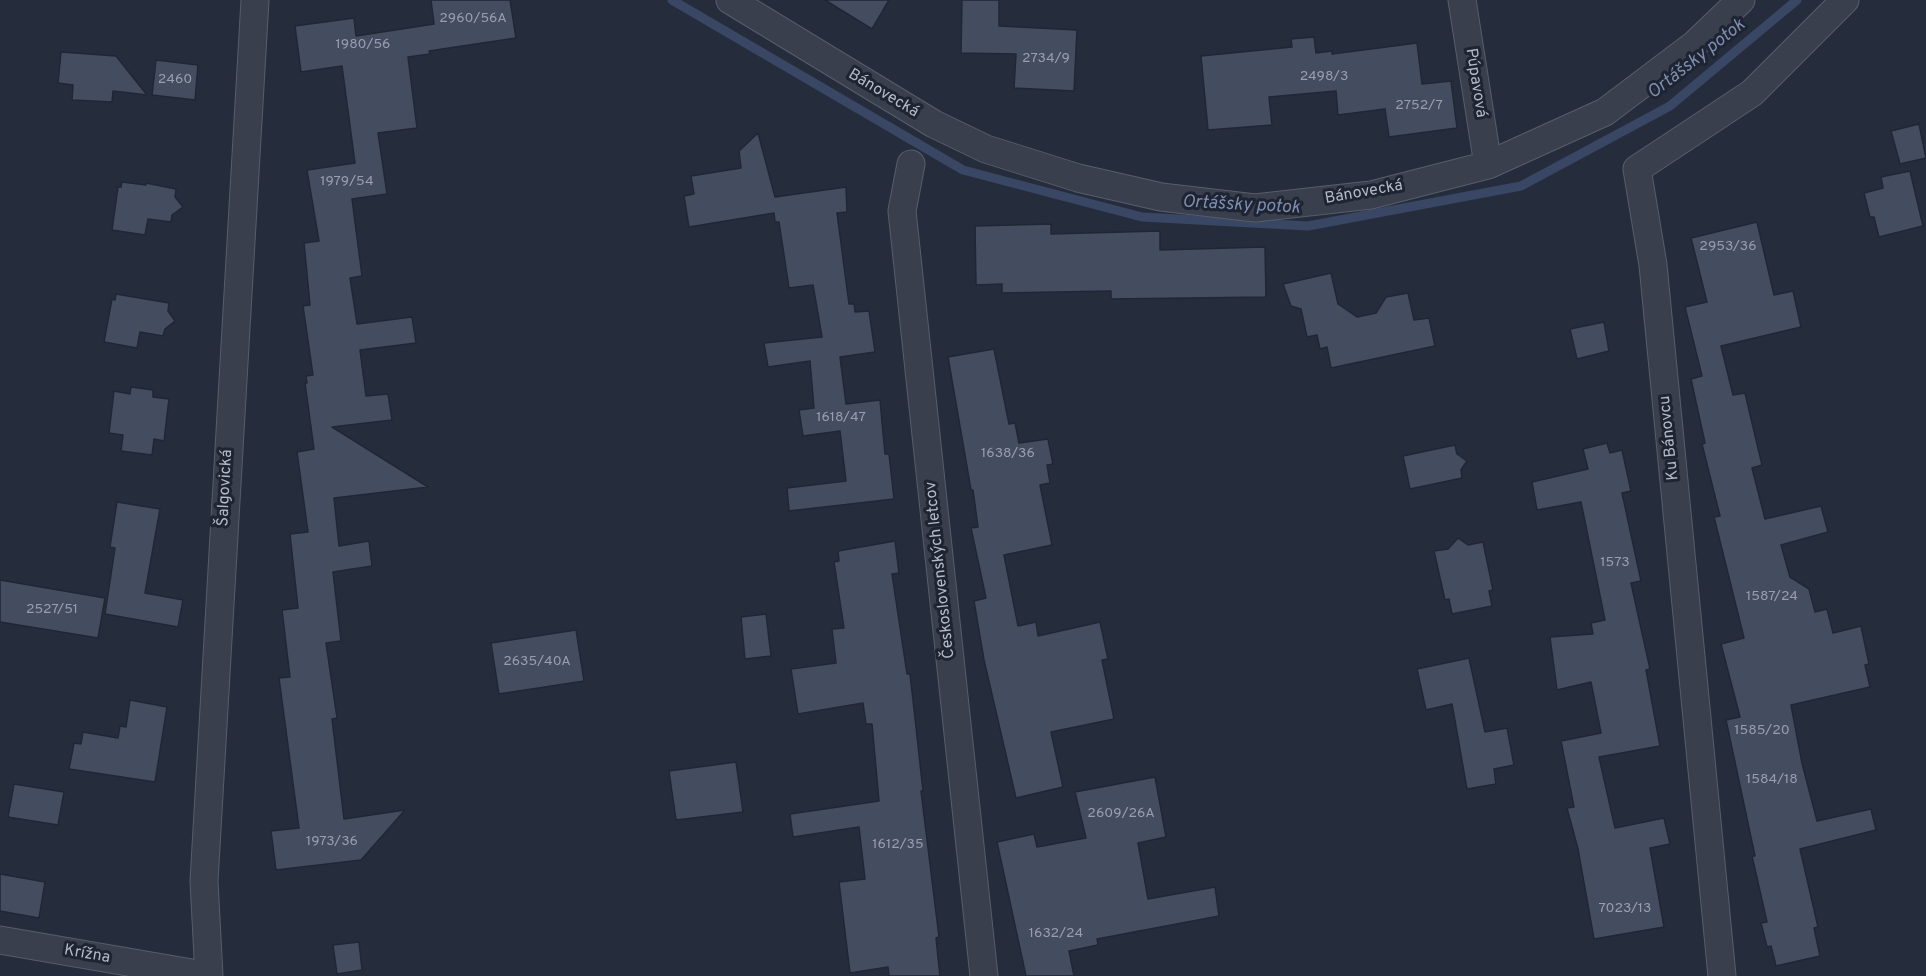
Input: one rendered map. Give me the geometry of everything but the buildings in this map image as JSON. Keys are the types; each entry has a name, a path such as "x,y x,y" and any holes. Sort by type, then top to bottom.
{"street":[{"name":"Šalgovická","path":"209,976 204,881 255,0"},
{"name":"Púpavová","path":"1462,0 1488,165"},
{"name":"Bánovecká","path":"742,3 934,124 986,149 1078,178 1161,197 1255,208 1371,195 1488,165 1605,112 1695,44 1741,0"},
{"name":"Ku Bánovcu","path":"1722,976 1653,265 1637,169 1752,93 1845,0"},
{"name":"Československých letcov","path":"911,164 902,211 984,976"},
{"name":"Krížna","path":"0,940 209,976"}],"waterway":[{"name":"Ortášsky potok","path":"672,0 963,170 1142,217 1308,226 1521,186 1670,106 1797,0"}]}
